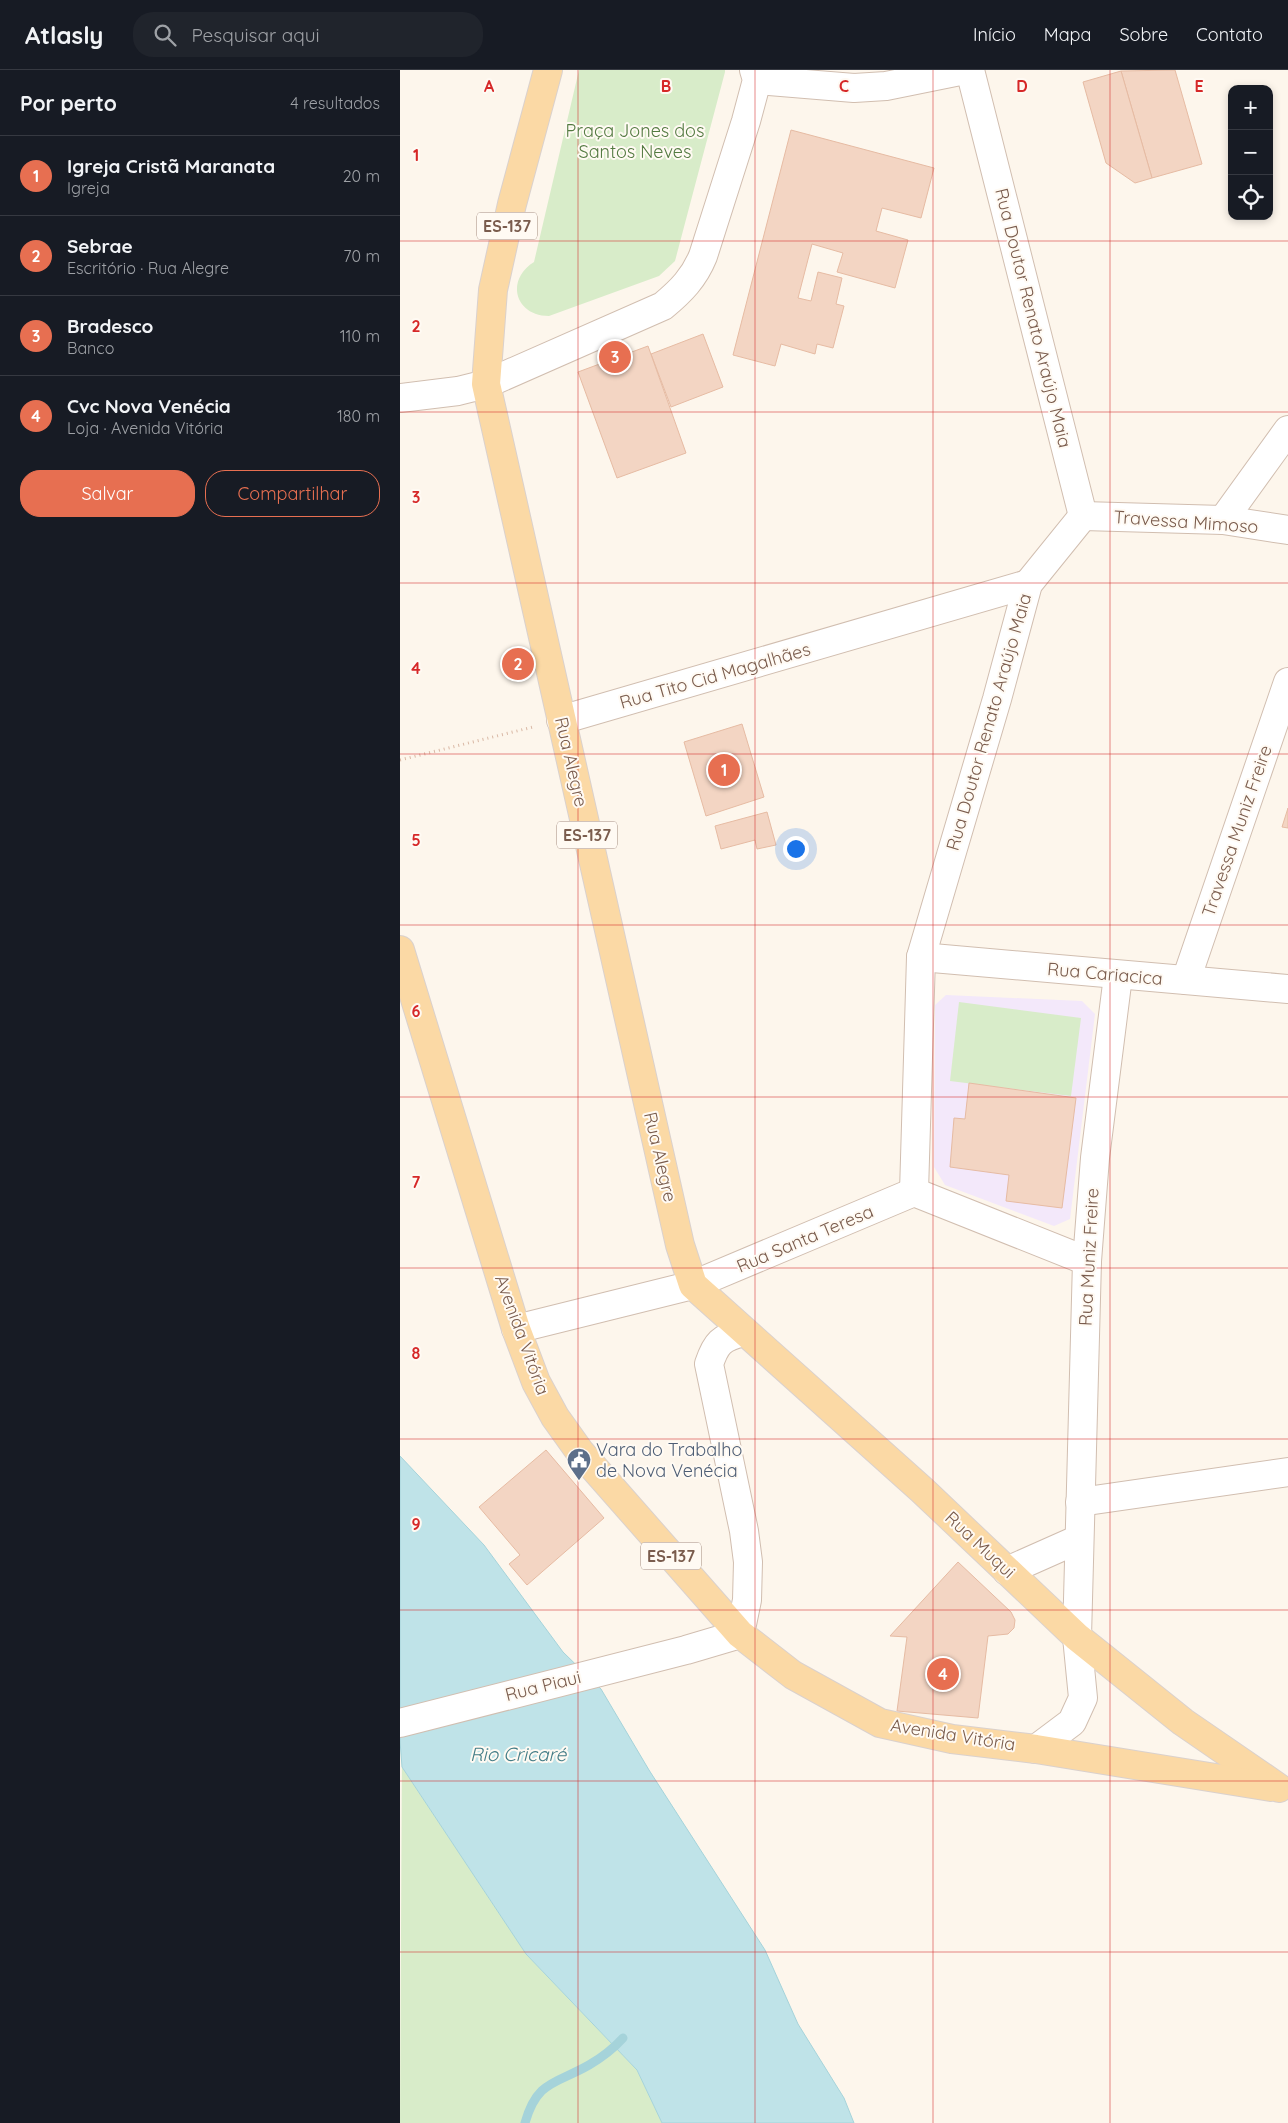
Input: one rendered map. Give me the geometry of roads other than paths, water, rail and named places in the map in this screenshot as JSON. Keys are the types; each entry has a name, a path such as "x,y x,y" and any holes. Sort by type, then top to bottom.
{"main road":[{"name":"ES-137","path":"486,384 493,290 512,204 548,70"},
{"name":"Rua Alegre","path":"486,384 680,1245 693,1286"},
{"name":"Avenida Vitória","path":"400,950 516,1329 536,1382 555,1418 580,1452 740,1634 792,1675 880,1723 952,1739 1036,1748 1283,1790"},
{"name":"Rua Muqui","path":"693,1286 922,1490 1077,1637 1183,1722 1283,1790"}],"street":[{"path":"400,398 458,391 486,384 663,306 681,292 695,275 703,256 756,75 854,88 886,86 965,70"},
{"name":"Rua Doutor Renato Araújo Maia","path":"914,1192 921,958 997,699 1028,584 1083,516 970,70"},
{"path":"1223,520 1288,430"},
{"name":"Travessa Mimoso","path":"1083,516 1223,520 1288,530"},
{"name":"Rua Tito Cid Magalhães","path":"561,720 1028,584"},
{"name":"Travessa Muniz Freire","path":"1186,980 1288,682"},
{"name":"Rua Cariacica","path":"921,958 1288,989"},
{"name":"Rua Muniz Freire","path":"1036,1748 1072,1722 1083,1698 1077,1637 1087,1262 1095,1158 1118,976"},
{"path":"914,1192 1087,1262"},
{"name":"Rua Santa Teresa","path":"516,1329 693,1286 914,1192"},
{"path":"740,1634 748,1600 748,1562 744,1531 708,1364 714,1347 727,1336 743,1332"},
{"path":"1080,1502 1288,1472"},
{"path":"1007,1571 1079,1539"},
{"name":"Rua Piaui","path":"400,1723 686,1650 740,1634"}],"water":[{"name":"Rio Cricaré","path":"400,1456 484,1545 563,1652 601,1689 649,1770 765,1950 798,2024 844,2098 854,2123 662,2123 637,2070 526,1954 402,1767 400,1741"}],"waterway":[{"path":"525,2123 535,2098 542,2091 557,2080 594,2062 623,2038"}],"place":[{"name":"Bradesco","path":"615,357"},
{"name":"Sebrae","path":"518,664"},
{"name":"Igreja Cristã Maranata","path":"724,770"},
{"name":"Vara do Trabalho de Nova Venécia","path":"579,1481"},
{"name":"Cvc Nova Venécia","path":"943,1674"}],"park label":[{"name":"Praça Jones dos Santos Neves","path":"635,141"}]}
